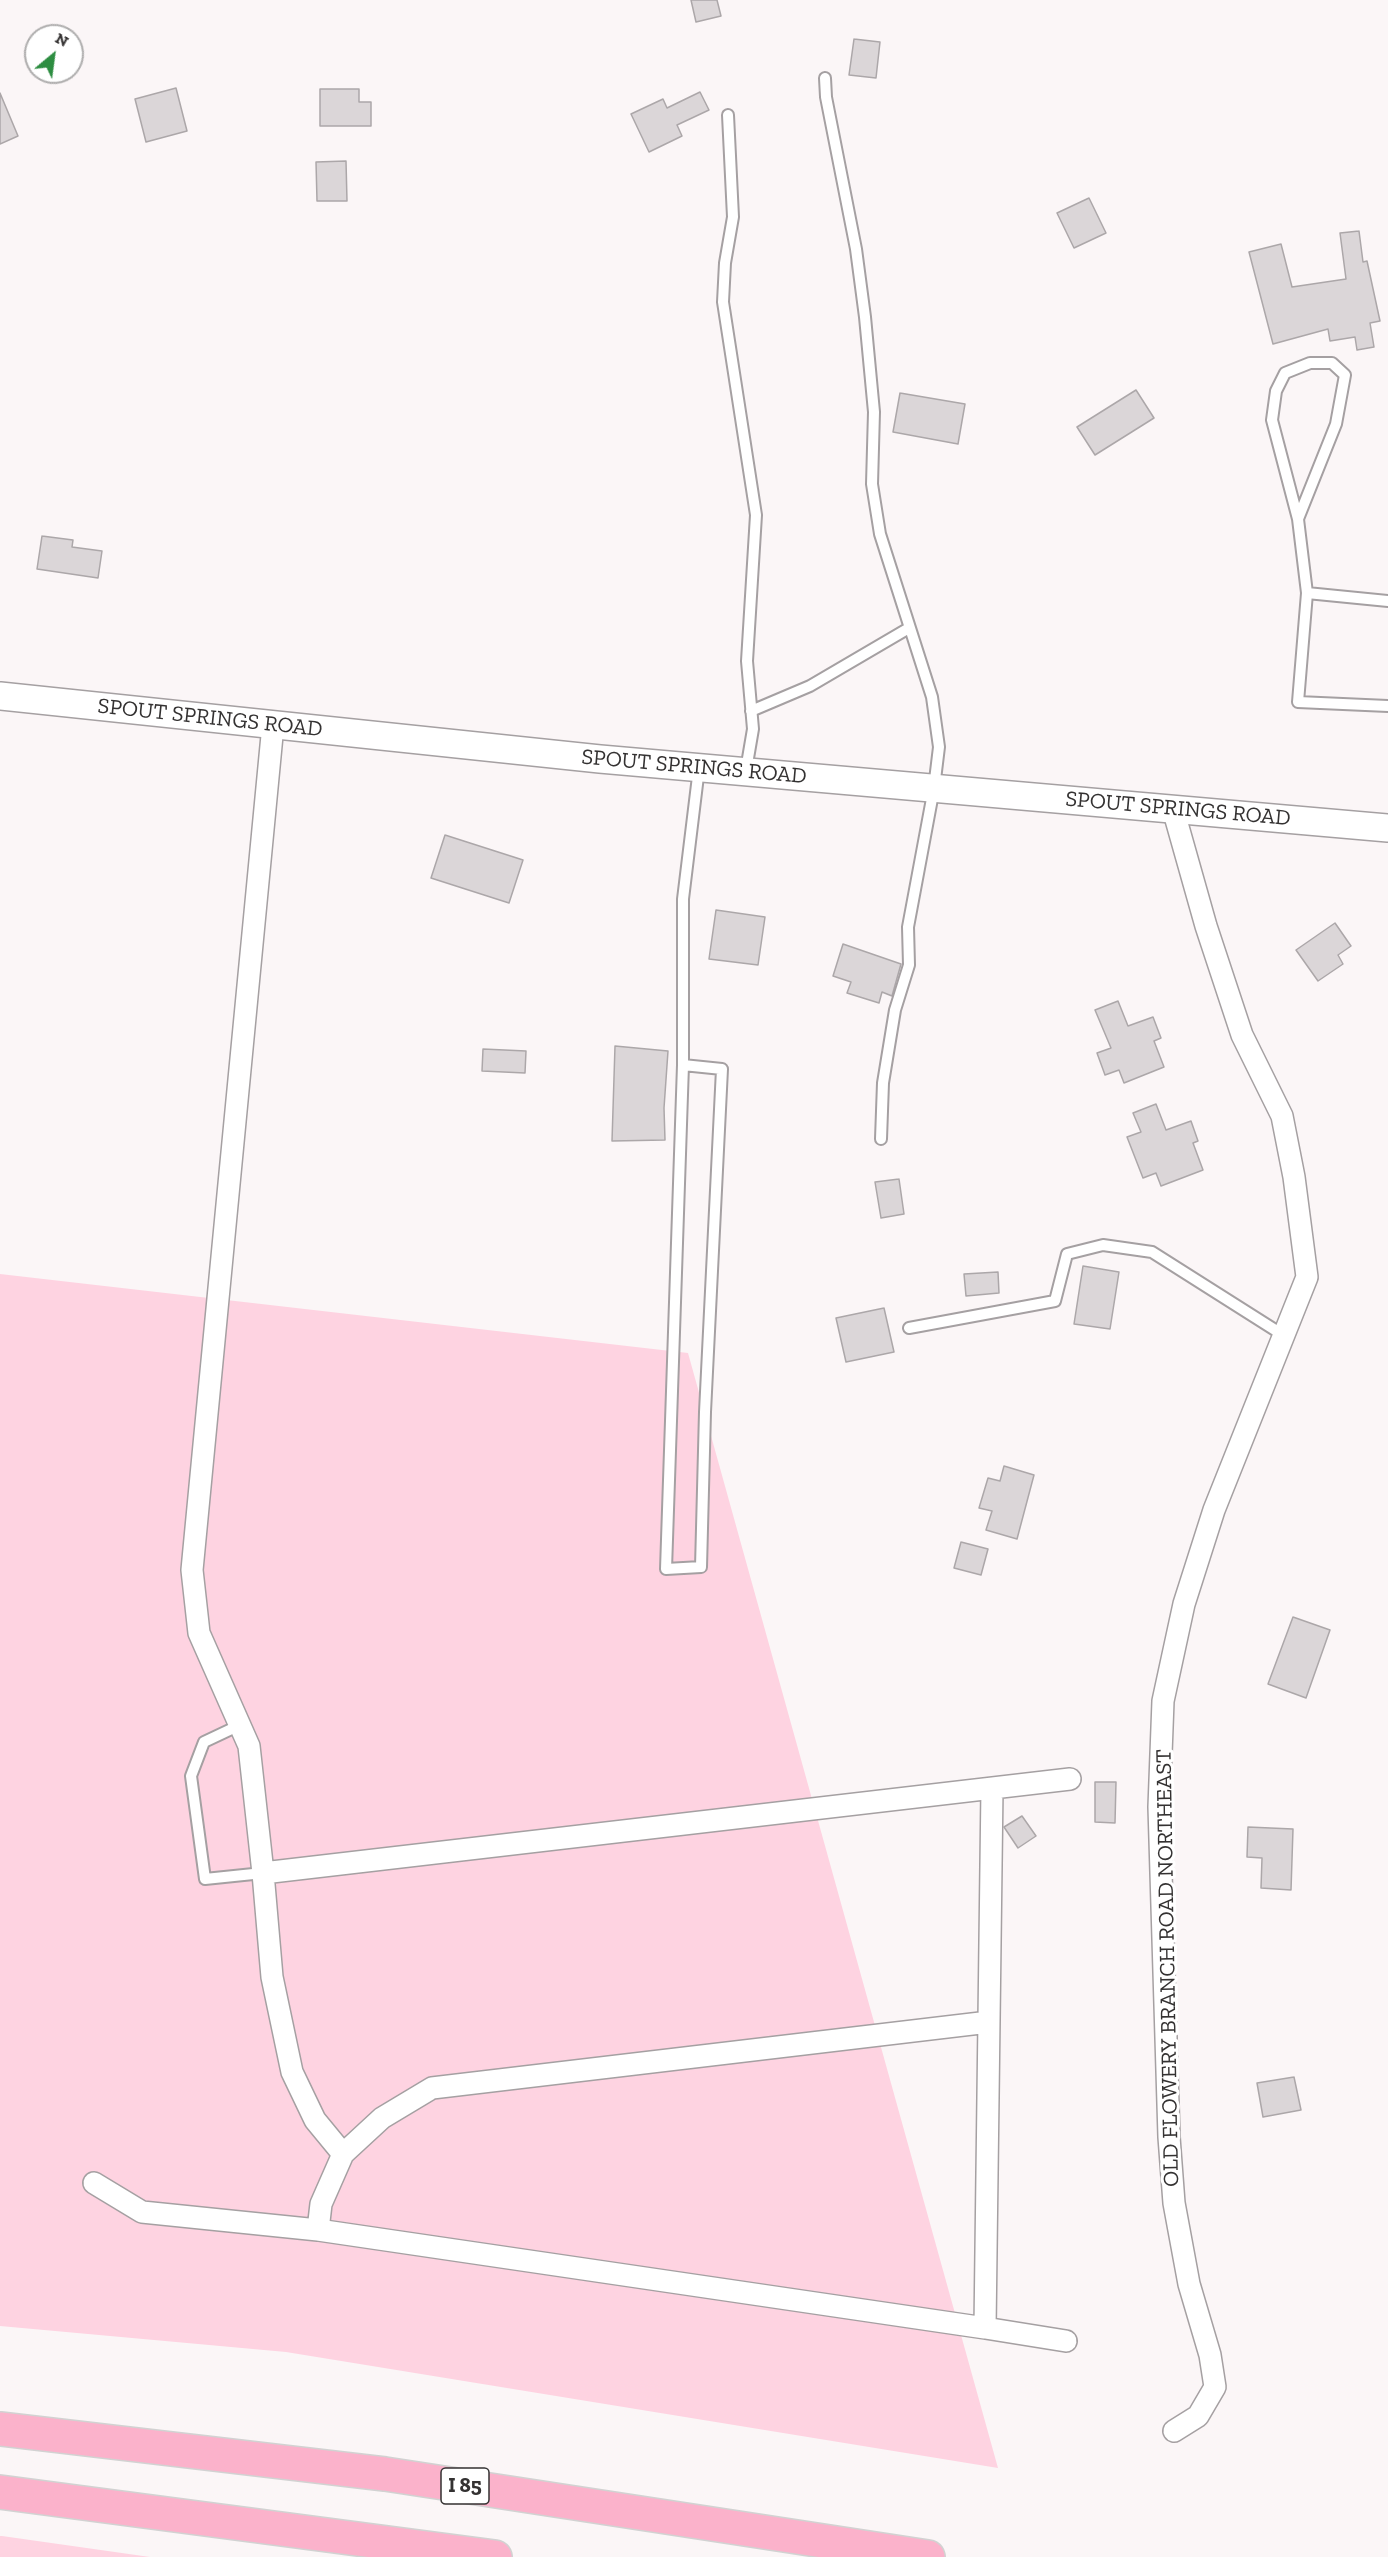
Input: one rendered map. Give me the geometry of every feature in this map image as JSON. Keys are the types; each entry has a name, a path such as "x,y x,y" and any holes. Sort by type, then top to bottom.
{"highway":[{"name":"I 85","path":"0,2429 385,2474 928,2557"},
{"path":"0,2492 495,2557"}],"street":[{"name":"SPOUT SPRINGS ROAD","path":"0,696 746,772 1388,828"},
{"path":"273,725 192,1570 199,1633 249,1746 272,1977 292,2072 315,2120 343,2154"},
{"name":"OLD FLOWERY BRANCH ROAD NORTHEAST","path":"1173,809 1206,926 1242,1035 1282,1116 1294,1177 1307,1277 1211,1521 1184,1604 1163,1701 1159,1808 1173,2192 1189,2284 1210,2355 1215,2387 1198,2416 1174,2431"},
{"path":"262,1873 1070,1779"},
{"path":"985,2328 992,1788"},
{"path":"318,2230 321,2204 343,2154 382,2118 432,2088 989,2022"},
{"path":"94,2183 142,2212 318,2230 1066,2341"}],"lane":[{"path":"825,78 826,97 856,249 865,317 874,412 872,484 880,534 932,697 939,747 934,788 908,927 909,965 896,1010 883,1083 881,1139"},
{"path":"728,115 733,217 725,263 723,302 756,515 747,661 753,729 746,772"},
{"path":"1298,519 1336,424 1345,375 1332,363 1310,363 1285,373 1276,391 1272,420 1298,519 1307,593 1298,702 1388,706"},
{"path":"1307,593 1388,601"},
{"path":"751,711 810,686 909,628"},
{"path":"683,1065 722,1069 705,1412 701,1567 666,1569 683,1065 683,899 699,767"},
{"path":"909,1328 1055,1301 1067,1254 1103,1245 1152,1252 1283,1335"},
{"path":"240,1725 204,1742 191,1776 205,1879 262,1873"}],"shaded area":[{"path":"0,1274 688,1353 998,2468 286,2352 0,2326"},
{"path":"0,2536 2,2536 150,2557 0,2557"}],"building":[{"path":"691,0 717,0 721,16 696,22"},
{"path":"854,39 880,42 876,78 849,75"},
{"path":"176,88 187,131 146,142 135,99"},
{"path":"320,89 359,89 359,102 371,102 371,126 320,126"},
{"path":"700,92 709,110 677,125 682,136 649,152 631,114 663,99 667,108"},
{"path":"0,93 18,136 0,144"},
{"path":"346,161 347,201 317,201 316,162"},
{"path":"1089,198 1106,233 1074,248 1057,213"},
{"path":"1359,231 1363,262 1367,261 1380,321 1370,323 1374,347 1357,350 1355,337 1330,341 1328,329 1273,344 1249,252 1281,244 1292,287 1346,279 1340,233"},
{"path":"1136,390 1154,418 1095,455 1077,427"},
{"path":"900,393 965,404 958,444 893,432"},
{"path":"42,536 73,540 72,547 102,551 98,578 37,569"},
{"path":"445,835 523,860 509,903 431,878"},
{"path":"716,910 765,917 758,965 709,959"},
{"path":"1335,923 1351,946 1338,955 1343,964 1318,981 1296,950"},
{"path":"843,944 901,964 892,996 882,992 879,1003 847,993 851,982 833,976"},
{"path":"1118,1001 1128,1026 1153,1017 1161,1038 1154,1041 1164,1067 1124,1083 1119,1070 1105,1075 1097,1053 1111,1048 1095,1010"},
{"path":"615,1046 668,1051 664,1108 665,1140 612,1141"},
{"path":"483,1049 526,1051 525,1073 482,1071"},
{"path":"1156,1104 1166,1130 1191,1121 1198,1141 1193,1143 1203,1170 1161,1186 1156,1173 1143,1178 1127,1137 1141,1132 1133,1113"},
{"path":"899,1179 904,1214 881,1218 875,1182"},
{"path":"1083,1266 1119,1272 1110,1329 1074,1324"},
{"path":"998,1272 999,1293 966,1296 964,1274"},
{"path":"884,1308 894,1352 846,1362 836,1318"},
{"path":"1004,1466 1034,1475 1017,1539 986,1530 992,1511 979,1508 988,1478 1000,1481"},
{"path":"961,1542 988,1549 981,1575 954,1568"},
{"path":"1293,1617 1330,1630 1306,1698 1268,1684"},
{"path":"1095,1782 1116,1782 1115,1823 1095,1822"},
{"path":"1022,1816 1036,1836 1018,1848 1004,1827"},
{"path":"1248,1827 1293,1829 1291,1890 1261,1888 1262,1858 1247,1857"},
{"path":"1294,2077 1301,2110 1263,2117 1257,2083"}]}
